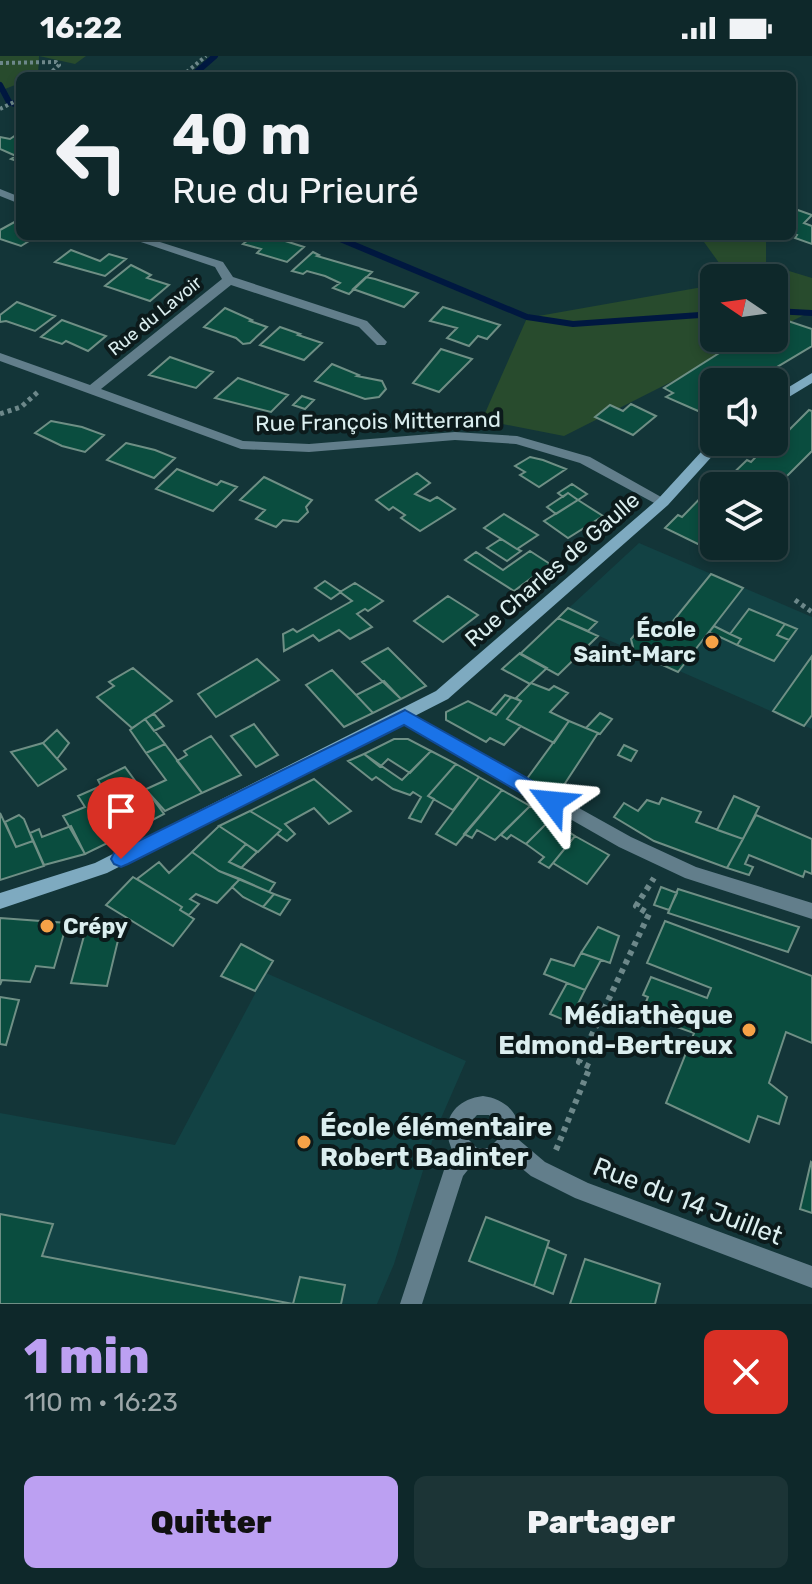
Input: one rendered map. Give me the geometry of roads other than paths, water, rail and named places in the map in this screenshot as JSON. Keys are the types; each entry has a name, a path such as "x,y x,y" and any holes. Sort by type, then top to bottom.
{"main road":[{"path":"788,393 812,377"},
{"name":"Rue Charles de Gaulle","path":"0,901 101,868 405,717 442,695 663,502 705,456"}],"street":[{"name":"Rue du Lavoir","path":"91,391 229,280 219,265 141,240"},
{"path":"229,280 363,324 381,342"},
{"name":"Rue François Mitterrand","path":"0,357 241,445 309,448 455,436 517,440 585,460 663,502"},
{"path":"405,717 625,842 691,873 812,911"},
{"path":"484,1106 500,1113 510,1127 508,1144 502,1151 486,1158 468,1154 457,1141 455,1132 461,1116 484,1106"},
{"name":"Rue du 14 Juillet","path":"508,1144 546,1173 582,1191 812,1277"},
{"path":"411,1304 454,1170 468,1154"}],"waterway":[{"path":"197,72 215,56"},
{"path":"0,85 9,102 16,105"},
{"path":"343,240 527,317 573,324 700,315"},
{"path":"788,312 812,313"}],"place":[{"name":"École Saint-Marc","path":"712,642"},
{"name":"Crépy","path":"47,926"},
{"name":"Médiathèque Edmond-Bertreux","path":"749,1030"},
{"name":"École élémentaire Robert Badinter","path":"304,1142"}]}
